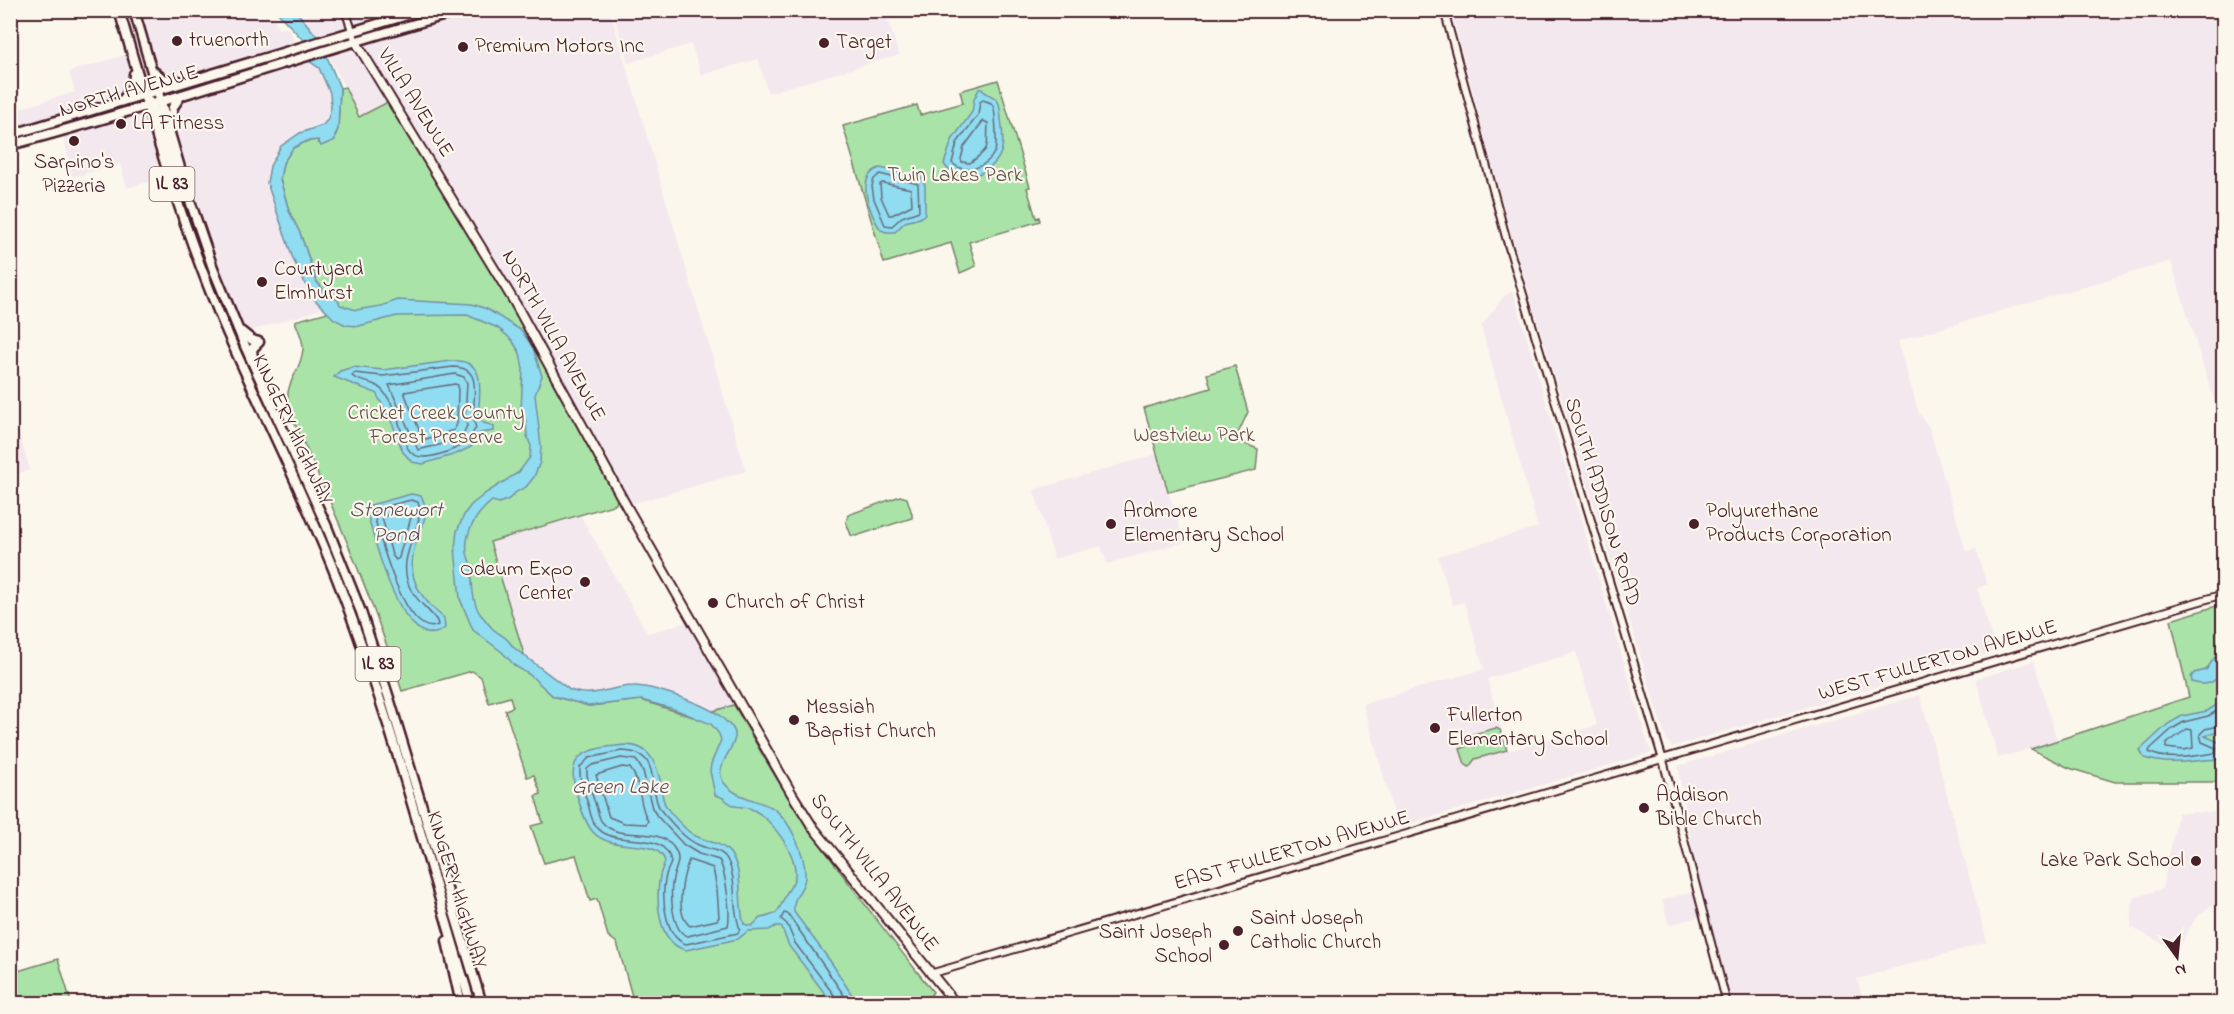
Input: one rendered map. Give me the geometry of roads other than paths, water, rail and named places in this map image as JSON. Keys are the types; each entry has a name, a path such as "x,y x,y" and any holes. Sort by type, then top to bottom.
{"main road":[{"name":"KINGERY HIGHWAY","path":"119,10 177,200 210,290 316,526 340,585 383,710 471,1004"},
{"name":"IL 83","path":"134,10 169,131 213,268 237,327 327,527 361,612 484,1004"},
{"path":"328,45 352,33 424,10"},
{"name":"NORTH AVENUE","path":"10,145 180,97 328,45 356,42 464,10"},
{"name":"VILLA AVENUE","path":"356,42 443,183"},
{"path":"10,135 184,82 292,56"},
{"path":"122,100 133,86 134,64"},
{"path":"150,68 163,78 184,82"},
{"path":"169,131 172,112 180,97"},
{"path":"149,106 156,111 189,211 198,224"},
{"name":"NORTH VILLA AVENUE","path":"443,183 515,303 628,509"},
{"path":"237,327 246,337 259,342 252,352 256,370"},
{"name":"SOUTH VILLA AVENUE","path":"628,509 812,826 956,1004"},
{"path":"428,858 461,1004"}],"street":[{"path":"345,10 356,42"},
{"name":"SOUTH ADDISON ROAD","path":"1444,10 1507,242 1663,760 1727,1004"},
{"name":"WEST FULLERTON AVENUE","path":"1663,760 2223,594"},
{"name":"EAST FULLERTON AVENUE","path":"930,974 1663,760"}],"water":[{"name":"Green Lake","path":"276,11 296,11 320,40 340,88 338,129 335,140 321,146 318,140 307,141 293,148 283,163 280,179 289,211 300,233 317,282 329,296 338,300 340,305 356,310 381,306 398,300 472,304 487,309 522,331 533,348 542,376 535,395 541,446 540,462 534,477 526,487 509,499 499,503 492,501 481,511 470,530 467,553 472,569 473,594 478,610 493,629 507,639 513,647 570,690 586,693 633,686 652,689 701,706 719,715 732,727 735,733 734,740 723,763 721,778 735,793 771,807 790,827 802,856 805,874 795,901 794,912 833,965 857,1003 832,1003 789,946 781,926 769,930 748,931 738,939 686,950 676,946 669,939 660,918 658,895 660,873 665,861 660,853 653,849 602,839 587,823 573,778 574,766 578,759 589,752 607,747 626,745 642,749 648,753 656,766 664,801 673,816 692,834 726,849 735,861 738,869 744,924 752,926 760,918 777,912 795,878 791,856 787,846 765,818 749,808 735,806 715,795 710,771 721,740 711,724 674,709 641,700 589,706 553,696 473,630 460,599 455,548 457,531 471,505 519,472 530,457 531,446 527,436 526,421 521,410 523,369 520,353 512,340 498,328 467,315 397,316 359,326 346,325 334,319 312,297 293,259 267,183 270,166 281,146 300,133 323,125 328,119 331,107 330,93 319,68 309,61 304,41"},
{"path":"979,89 995,98 999,104 1002,149 997,160 984,172 975,175 958,175 944,164 952,140 972,112 974,99"},
{"path":"880,168 920,177 925,185 925,214 920,218 905,222 895,232 881,230 869,206 866,187 868,179 872,172"},
{"path":"451,361 471,365 477,371 480,389 478,418 494,426 494,431 480,433 471,447 456,454 423,464 412,462 403,452 393,425 376,393 334,377 340,371 353,367 383,370"},
{"name":"Stonewort Pond","path":"411,494 421,496 425,508 423,524 413,552 413,574 421,593 444,618 445,628 430,633 417,627 404,613 393,593 377,548 367,509 371,505"},
{"path":"2215,657 2221,664 2223,672 2220,676 2206,684 2192,682 2191,677 2194,673 2206,670"},
{"path":"2223,701 2223,730 2205,736 2223,744 2223,759 2165,762 2144,758 2140,750 2168,724 2182,716 2207,711"}],"place":[{"name":"truenorth","path":"177,41"},
{"name":"Target","path":"824,43"},
{"name":"Premium Motors Inc","path":"463,47"},
{"name":"LA Fitness","path":"121,124"},
{"name":"Sarpino's Pizzeria","path":"74,141"},
{"name":"Courtyard Elmhurst","path":"262,282"},
{"name":"Ardmore Elementary School","path":"1111,524"},
{"name":"Polyurethane Products Corporation","path":"1694,524"},
{"name":"Odeum Expo Center","path":"585,582"},
{"name":"Church of Christ","path":"713,603"},
{"name":"Messiah Baptist Church","path":"794,720"},
{"name":"Fullerton Elementary School","path":"1435,728"},
{"name":"Addison Bible Church","path":"1644,808"},
{"name":"Lake Park School","path":"2196,861"},
{"name":"Saint Joseph Catholic Church","path":"1238,931"},
{"name":"Saint Joseph School","path":"1224,945"}],"park label":[{"name":"Twin Lakes Park","path":"955,176"},
{"name":"Cricket Creek County Forest Preserve","path":"436,426"},
{"name":"Westview Park","path":"1194,436"}]}
